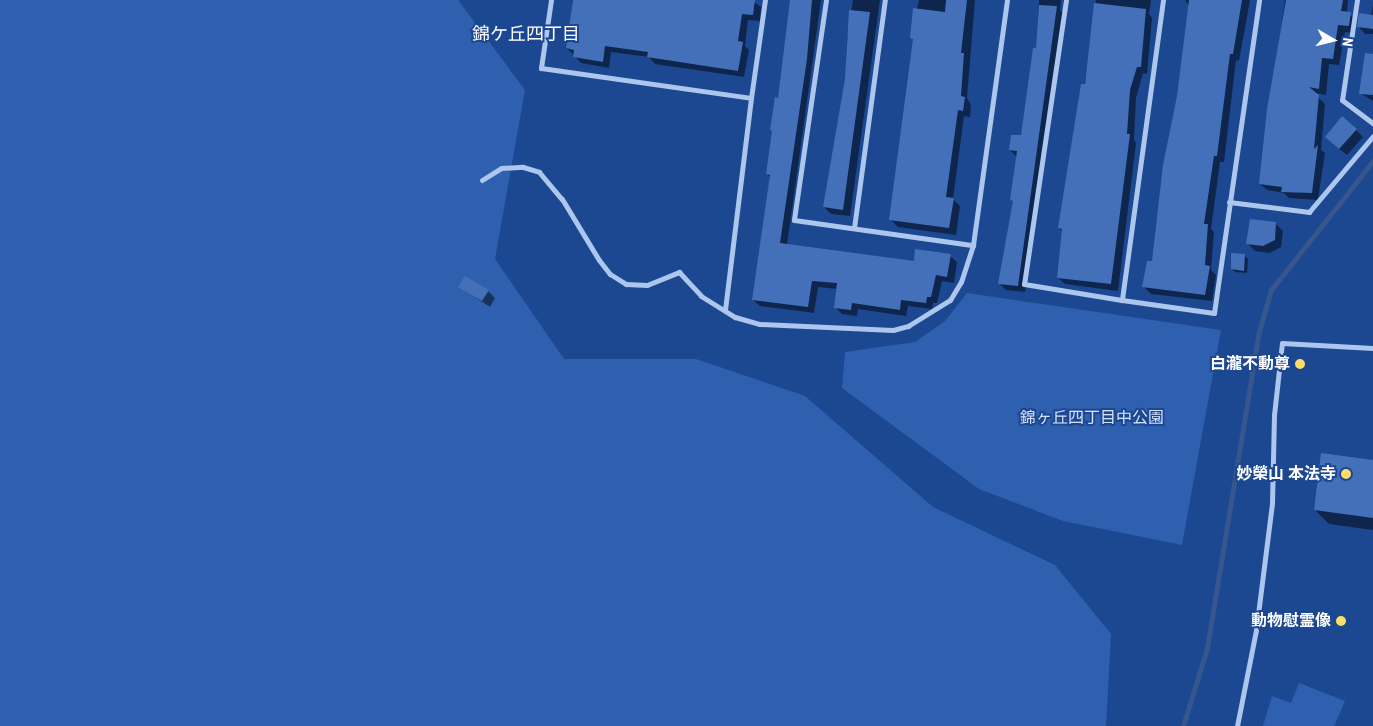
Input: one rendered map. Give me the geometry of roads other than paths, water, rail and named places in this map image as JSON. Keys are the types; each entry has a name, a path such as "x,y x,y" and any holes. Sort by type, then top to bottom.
{"street":[{"path":"551,0 541,68 751,98"},
{"path":"725,310 765,0"},
{"path":"826,0 794,220 973,245"},
{"path":"854,228 885,0"},
{"path":"482,180 501,168 523,167 539,172 562,199 610,274 626,284 647,285 679,272 701,296 735,317 759,324 893,330 908,326 950,300 961,282 973,245 1007,0"},
{"path":"1066,0 1024,284 1214,313 1259,0"},
{"path":"1122,300 1164,0"},
{"path":"1357,0 1342,100 1373,123"},
{"path":"1229,202 1309,212 1373,136"},
{"path":"1237,726 1256,630 1272,503 1274,415 1282,343 1373,348"}],"waterway":[{"path":"1183,726 1207,648 1259,331 1271,290 1373,161"}],"place":[{"name":"白瀧不動尊","path":"1300,364"},
{"name":"妙榮山 本法寺","path":"1346,474"},
{"name":"動物慰霊像","path":"1341,621"}],"district":[{"name":"錦ケ丘四丁目","path":"526,34"}],"park label":[{"name":"錦ヶ丘四丁目中公園","path":"1092,418"}]}
